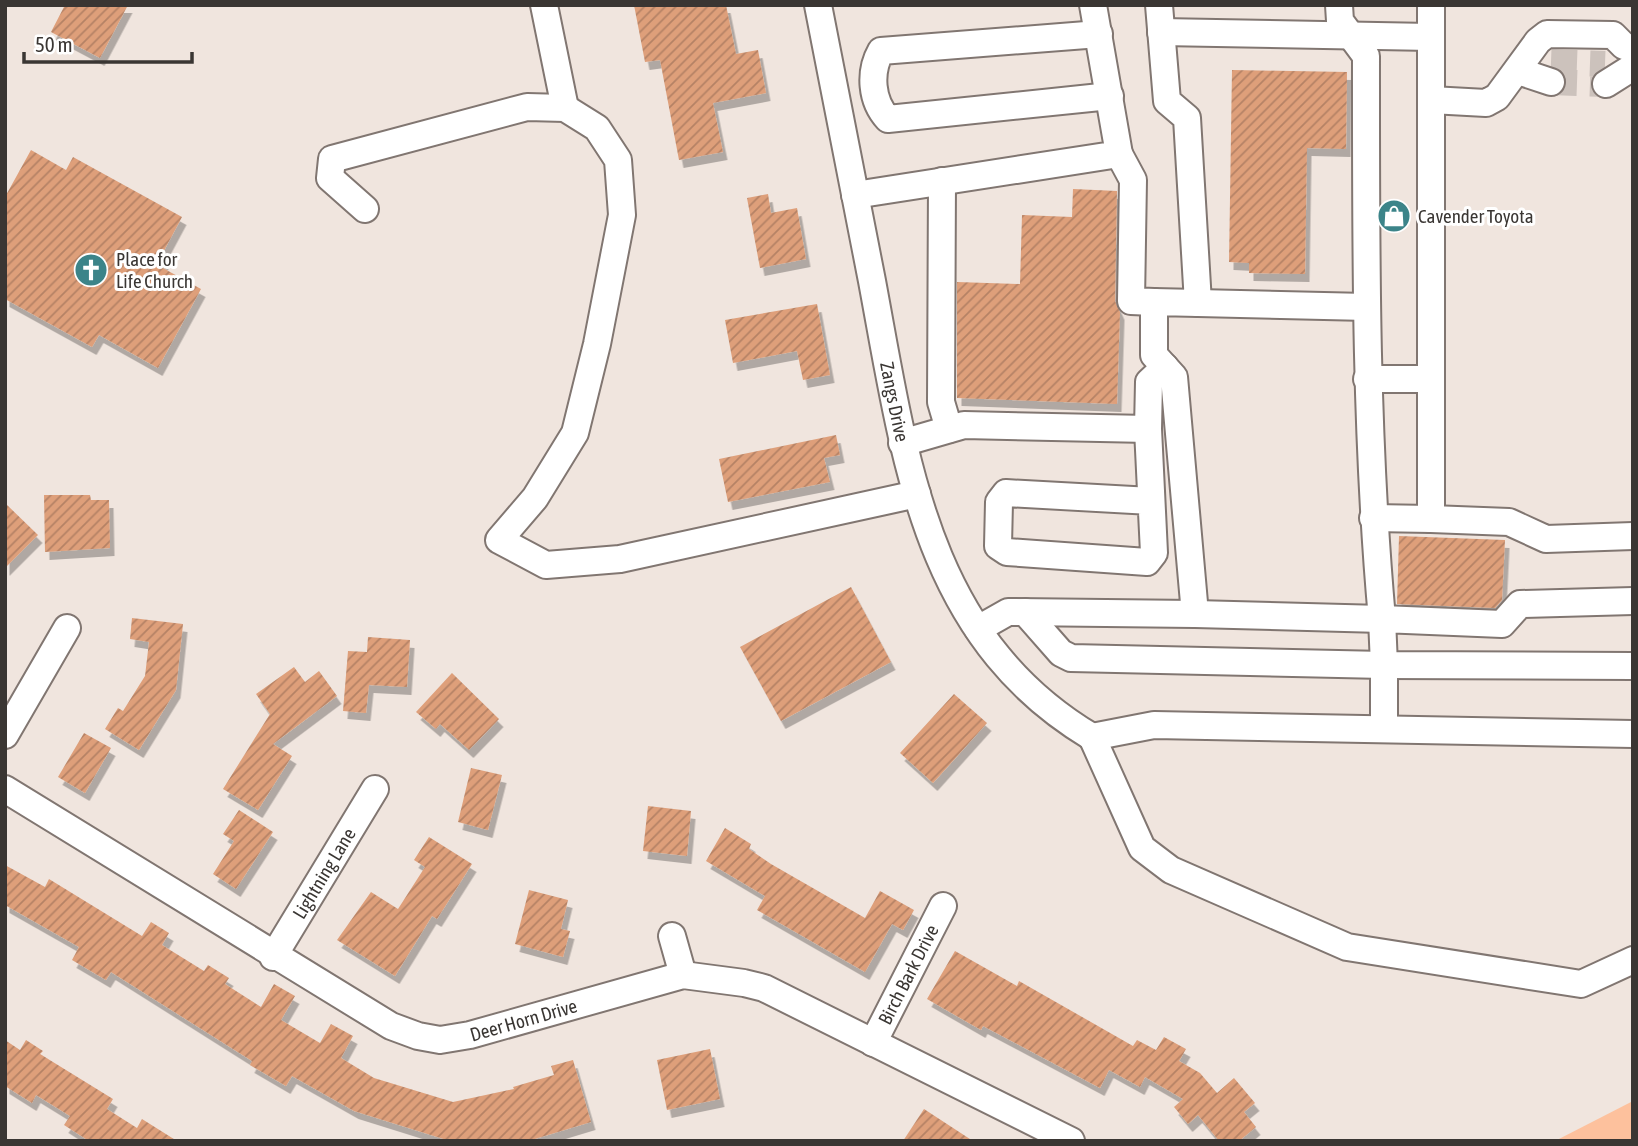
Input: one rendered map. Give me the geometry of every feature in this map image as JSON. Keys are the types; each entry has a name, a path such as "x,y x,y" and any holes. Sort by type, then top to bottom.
{"street":[{"path":"544,5 565,108"},
{"name":"Zangs Drive","path":"818,5 902,443 916,494 945,575 978,629 1022,683 1057,716 1092,737"},
{"path":"1093,5 1119,154 1133,180 1131,301 1367,307"},
{"path":"1160,5 1167,101 1187,118 1198,303"},
{"path":"1339,5 1340,21 1366,56 1367,379 1373,518 1382,619 1384,729"},
{"path":"1431,519 1432,5"},
{"path":"1161,32 1432,37"},
{"path":"1099,34 881,51 873,65 877,107 888,119 1110,96"},
{"path":"1431,100 1486,103 1497,97 1538,41 1547,34 1613,36 1624,46 1621,67"},
{"path":"1518,71 1551,72"},
{"path":"365,209 330,178 332,159 527,107 565,108 597,128 618,160 622,215 597,344 575,433 535,498 499,540 546,565 620,559 916,494"},
{"path":"855,195 1119,154"},
{"path":"942,181 941,402 948,429"},
{"path":"1154,302 1154,355 1174,377 1195,614"},
{"path":"1151,501 1006,493 999,502 998,546 1007,552 1147,562 1154,553 1148,429 1149,382 1165,368"},
{"path":"1367,379 1431,379"},
{"path":"902,443 964,425 1148,429"},
{"path":"1373,518 1509,522 1546,539 1633,536"},
{"path":"978,629 1008,612 1195,614 1502,624 1520,604 1633,601"},
{"path":"1025,612 1062,653 1071,657 1633,666"},
{"path":"5,735 67,628"},
{"path":"1633,734 1154,725 1092,737 1142,848 1171,870 1347,947 1581,984 1633,960"},
{"name":"Deer Horn Drive","path":"5,789 274,957 391,1026 418,1036 440,1040 470,1035 683,975 720,979 764,988 1071,1141"},
{"name":"Lightning Lane","path":"274,957 375,789"},
{"name":"Birch Bark Drive","path":"873,1043 943,906"},
{"path":"671,936 683,975"}],"shaded area":[{"path":"1633,1101 1633,1141 1555,1141"}],"building":[{"path":"65,5 128,5 100,58 51,32"},
{"path":"634,5 726,5 736,54 758,50 766,93 713,103 723,152 679,160 660,60 645,62"},
{"path":"1232,70 1347,72 1346,149 1307,148 1305,274 1249,273 1249,263 1229,262"},
{"path":"31,150 66,170 73,157 182,217 160,258 164,261 161,267 201,289 158,368 99,335 92,347 5,299 5,197"},
{"path":"1073,189 1117,191 1115,301 1120,312 1117,404 957,398 957,282 1020,284 1022,215 1072,217"},
{"path":"768,194 771,213 797,208 806,259 760,268 747,198"},
{"path":"817,304 830,375 803,380 797,351 733,363 725,320"},
{"path":"836,435 840,455 824,458 830,482 728,502 719,459"},
{"path":"44,495 90,495 91,500 109,500 110,548 45,552"},
{"path":"5,503 38,535 5,568"},
{"path":"1399,536 1505,540 1502,600 1495,608 1397,604"},
{"path":"851,587 891,662 781,721 740,647"},
{"path":"132,618 183,624 176,690 139,750 105,729 118,708 123,711 145,676 149,642 130,639"},
{"path":"368,637 410,640 407,687 369,685 366,713 343,711 348,651 367,652"},
{"path":"294,667 305,682 319,671 337,696 273,744 292,756 258,810 223,789 270,714 256,694"},
{"path":"452,673 499,719 469,750 440,724 436,729 416,712"},
{"path":"954,694 987,723 933,783 900,753"},
{"path":"84,733 111,748 85,793 58,777"},
{"path":"471,768 502,775 488,830 458,822"},
{"path":"648,806 691,811 687,856 643,851"},
{"path":"239,810 273,832 236,889 213,874 234,841 223,834"},
{"path":"725,828 751,844 749,849 771,864 865,918 880,891 914,910 903,930 892,924 865,972 757,910 765,896 706,861"},
{"path":"429,837 472,864 437,919 432,916 395,976 337,940 371,892 398,909 425,867 414,860"},
{"path":"5,865 45,887 49,879 142,936 151,922 169,933 162,945 204,971 208,965 229,978 225,984 261,1007 274,984 295,996 281,1020 320,1043 331,1024 353,1036 341,1058 374,1078 453,1102 514,1089 513,1087 554,1075 551,1066 573,1060 591,1122 528,1141 450,1141 354,1111 292,1076 286,1086 250,1065 252,1061 111,972 106,980 72,960 79,947 5,905"},
{"path":"529,890 568,900 561,929 570,931 563,957 515,944"},
{"path":"955,951 1017,986 1019,981 1133,1046 1137,1040 1156,1050 1164,1037 1186,1049 1179,1061 1200,1073 1217,1093 1234,1078 1255,1103 1244,1112 1256,1127 1239,1141 1219,1141 1198,1115 1188,1124 1174,1107 1183,1099 1145,1077 1140,1087 1109,1070 1100,1088 983,1026 981,1030 927,999"},
{"path":"5,1040 20,1050 26,1040 43,1051 40,1054 113,1099 107,1109 137,1128 142,1119 177,1141 89,1141 64,1125 70,1116 36,1095 32,1103 5,1086"},
{"path":"710,1049 720,1099 667,1110 657,1060"},
{"path":"924,1109 973,1141 903,1141"}],"tunnel":[{"path":"1551,62 1605,64"},
{"path":"1551,82 1606,84"}],"place":[{"name":"Cavender Toyota","path":"1394,216"},
{"name":"Place for Life Church","path":"91,270"}]}
